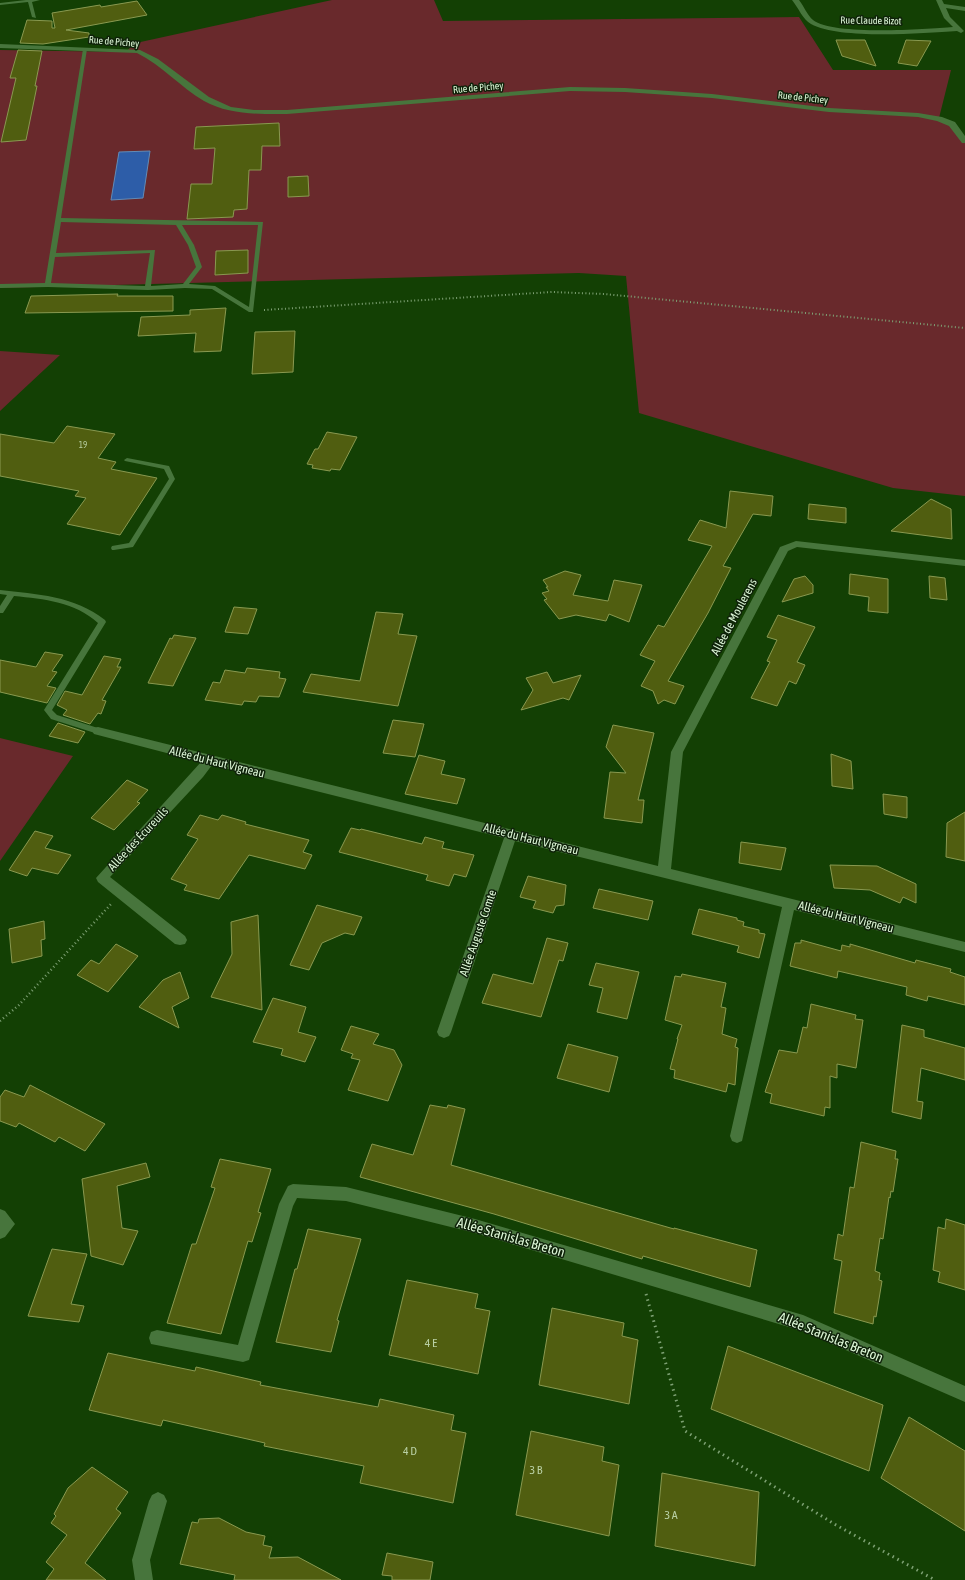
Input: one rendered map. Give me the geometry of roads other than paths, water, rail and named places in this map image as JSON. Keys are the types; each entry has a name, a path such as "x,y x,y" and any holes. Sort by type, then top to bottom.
{"street":[{"name":"Rue Claude Bizot","path":"795,0 811,21 828,29 882,31 958,29"},
{"path":"941,3 947,18 958,29 965,33"},
{"path":"941,3 965,9"},
{"name":"Rue de Pichey","path":"0,46 138,51 156,60 206,99 230,109 254,112 287,112 570,89 625,90 712,96 829,110 918,115 939,119 952,124 965,141"},
{"name":"Allée de Moulerens","path":"664,872 677,752 784,549 796,544 965,563"},
{"name":"Allée du Haut Vigneau","path":"98,731 209,760 965,947"},
{"name":"Allée des Écureuils","path":"180,940 102,878 199,774 209,760"},
{"name":"Allée Auguste Comte","path":"444,1032 511,834"},
{"path":"737,1136 789,903"},
{"name":"Allée Stanislas Breton","path":"157,1338 243,1354 286,1204 293,1191 346,1194 476,1226 803,1323 965,1394"},
{"path":"0,1216 7,1224 0,1232"},
{"path":"144,1580 141,1560 158,1501"}],"lane":[{"path":"3,3 38,0"},
{"path":"30,1 34,17"},
{"path":"48,285 85,49"},
{"path":"0,286 48,285 148,288 185,286 213,287 251,311 261,223 58,220"},
{"path":"178,222 191,245 199,267 185,286"},
{"path":"53,255 153,251 148,288"},
{"path":"114,548 131,545 172,478 167,467 127,460"},
{"path":"0,592 78,606 94,614 102,622 48,710 54,718 98,731"},
{"path":"0,610 12,594"}],"water":[{"path":"150,151 143,198 111,200 119,152"}]}
